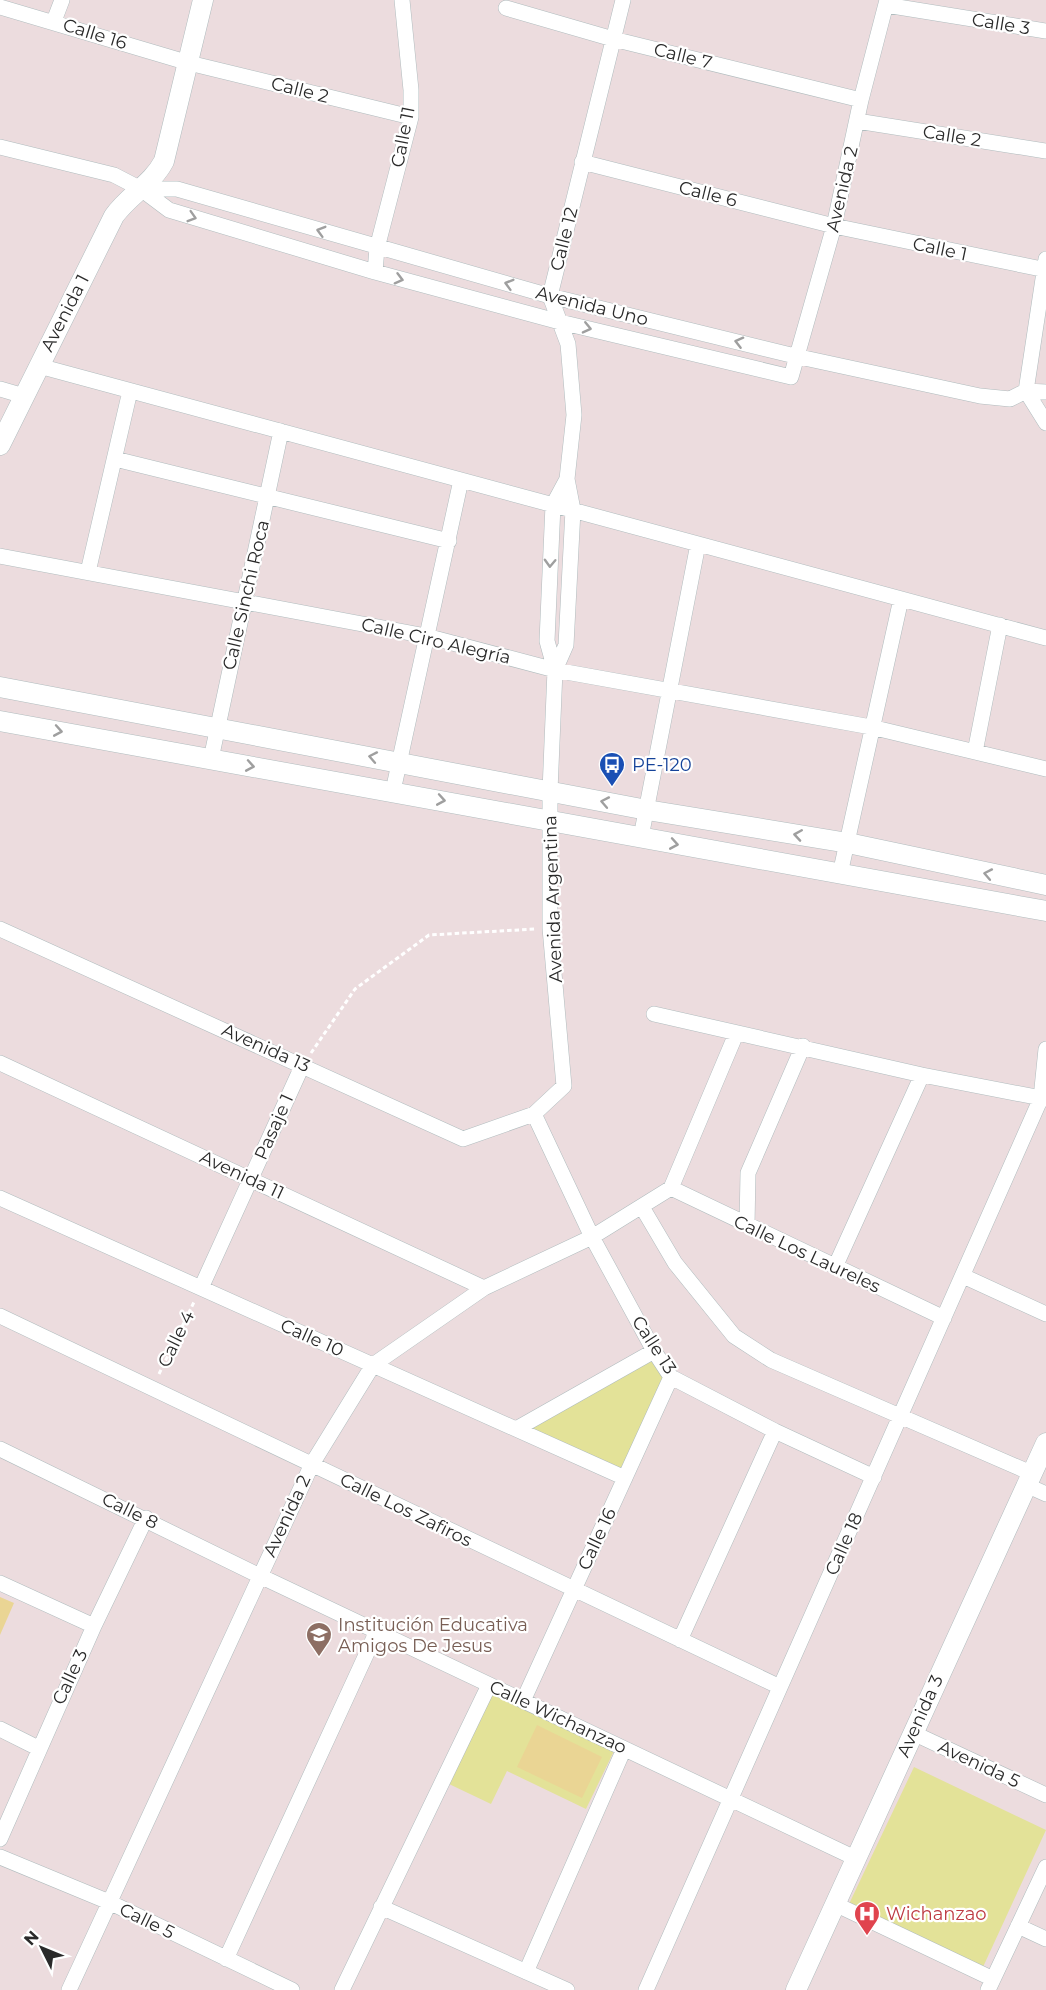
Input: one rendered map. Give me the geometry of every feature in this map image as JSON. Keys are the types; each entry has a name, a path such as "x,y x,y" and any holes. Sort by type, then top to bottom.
{"street":[{"path":"54,21 62,0"},
{"name":"Avenida 1","path":"0,445 114,216 127,199 156,175 164,161 203,0"},
{"name":"Calle 11","path":"375,272 377,248 411,117 411,90 402,0"},
{"name":"Calle 12","path":"573,510 567,479 574,415 568,344 550,296 623,0"},
{"name":"Calle 3","path":"886,3 1046,31"},
{"name":"Avenida 2","path":"791,377 795,356 834,226 861,100 886,3"},
{"name":"Calle 16","path":"0,7 54,21 189,63"},
{"name":"Calle 7","path":"506,8 613,39 861,100"},
{"name":"Calle 2","path":"189,63 411,117"},
{"name":"Calle 2","path":"857,121 1046,151"},
{"name":"Avenida Uno","path":"0,147 114,175 141,189 169,210 375,272 560,322 791,377"},
{"name":"Calle 6","path":"582,162 834,226"},
{"name":"Avenida Uno","path":"141,189 177,189 550,296 795,356 980,396 1010,399 1026,391 1046,392"},
{"name":"Calle 1","path":"834,226 1045,266"},
{"path":"1045,266 1026,391 1046,423"},
{"path":"39,366 1046,638"},
{"path":"0,389 24,396"},
{"path":"88,573 130,391"},
{"name":"Calle Sinchi Roca","path":"211,759 281,431"},
{"path":"115,459 449,541"},
{"name":"Calle 12","path":"553,505 567,479"},
{"path":"393,791 461,480"},
{"name":"Avenida Argentina","path":"534,1114 564,1086 550,928 550,791 555,670 547,641 553,505"},
{"name":"Avenida Argentina","path":"555,670 566,645 573,510"},
{"path":"642,837 698,544"},
{"name":"Calle Ciro Alegría","path":"0,556 426,636 555,670 871,727 1046,769"},
{"path":"840,874 901,599"},
{"path":"975,752 1000,625"},
{"path":"0,687 647,810 848,843 1046,885"},
{"path":"0,721 1046,911"},
{"name":"Avenida 13","path":"0,929 303,1064 463,1139 534,1114"},
{"path":"654,1014 736,1034 804,1046 922,1075 1044,1099 1046,1049"},
{"path":"671,1188 736,1034"},
{"path":"747,1225 748,1173 804,1046"},
{"name":"Avenida 11","path":"0,1063 484,1288"},
{"name":"Pasaje 1","path":"201,1288 303,1064"},
{"path":"835,1267 922,1075"},
{"name":"Calle 18","path":"646,1990 944,1318 1044,1099"},
{"name":"Calle 13","path":"534,1114 592,1237 654,1351 671,1377 776,1431 874,1477"},
{"name":"Avenida 2","path":"69,1990 312,1464 373,1365 484,1288 592,1237 671,1188"},
{"name":"Calle Los Laureles","path":"671,1188 944,1318"},
{"name":"Calle 10","path":"0,1198 625,1478"},
{"path":"642,1207 675,1263 734,1336 771,1360 901,1415 1028,1479 1046,1494"},
{"path":"963,1276 1046,1314"},
{"name":"Calle Los Zafiros","path":"0,1316 780,1687"},
{"path":"516,1429 654,1351"},
{"name":"Calle 16","path":"523,1701 671,1377"},
{"path":"680,1640 776,1431"},
{"name":"Avenida 3","path":"796,1990 1046,1443"},
{"name":"Calle 8","path":"0,1449 146,1518 260,1576"},
{"name":"Calle 3","path":"0,1839 38,1748 146,1518"},
{"name":"Calle Wichanzao","path":"260,1576 855,1858"},
{"path":"0,1583 94,1626"},
{"path":"226,1959 377,1631"},
{"path":"342,1990 489,1685"},
{"path":"0,1729 38,1748"},
{"name":"Avenida 5","path":"913,1733 1046,1795"},
{"path":"526,1972 624,1749"},
{"name":"Calle 5","path":"0,1857 109,1902 292,1990"},
{"path":"835,1904 990,1985 1046,1867"},
{"path":"381,1907 567,1990"},
{"path":"1018,1926 1046,1939"}],"path":[{"path":"303,1064 355,989 429,935 550,928"},
{"name":"Calle 4","path":"152,1389 201,1288"}],"shaded area":[{"path":"654,1351 671,1377 625,1478 516,1429"},
{"path":"0,1597 14,1603 0,1635"},
{"path":"493,1693 614,1751 586,1809 507,1771 491,1804 449,1784"},
{"path":"537,1725 602,1757 582,1798 517,1767"},
{"path":"914,1767 1046,1830 983,1967 849,1904"}],"place":[{"name":"PE-120","path":"612,788"},
{"name":"Institución Educativa Amigos De Jesus","path":"319,1658"},
{"name":"Wichanzao","path":"867,1937"}]}
